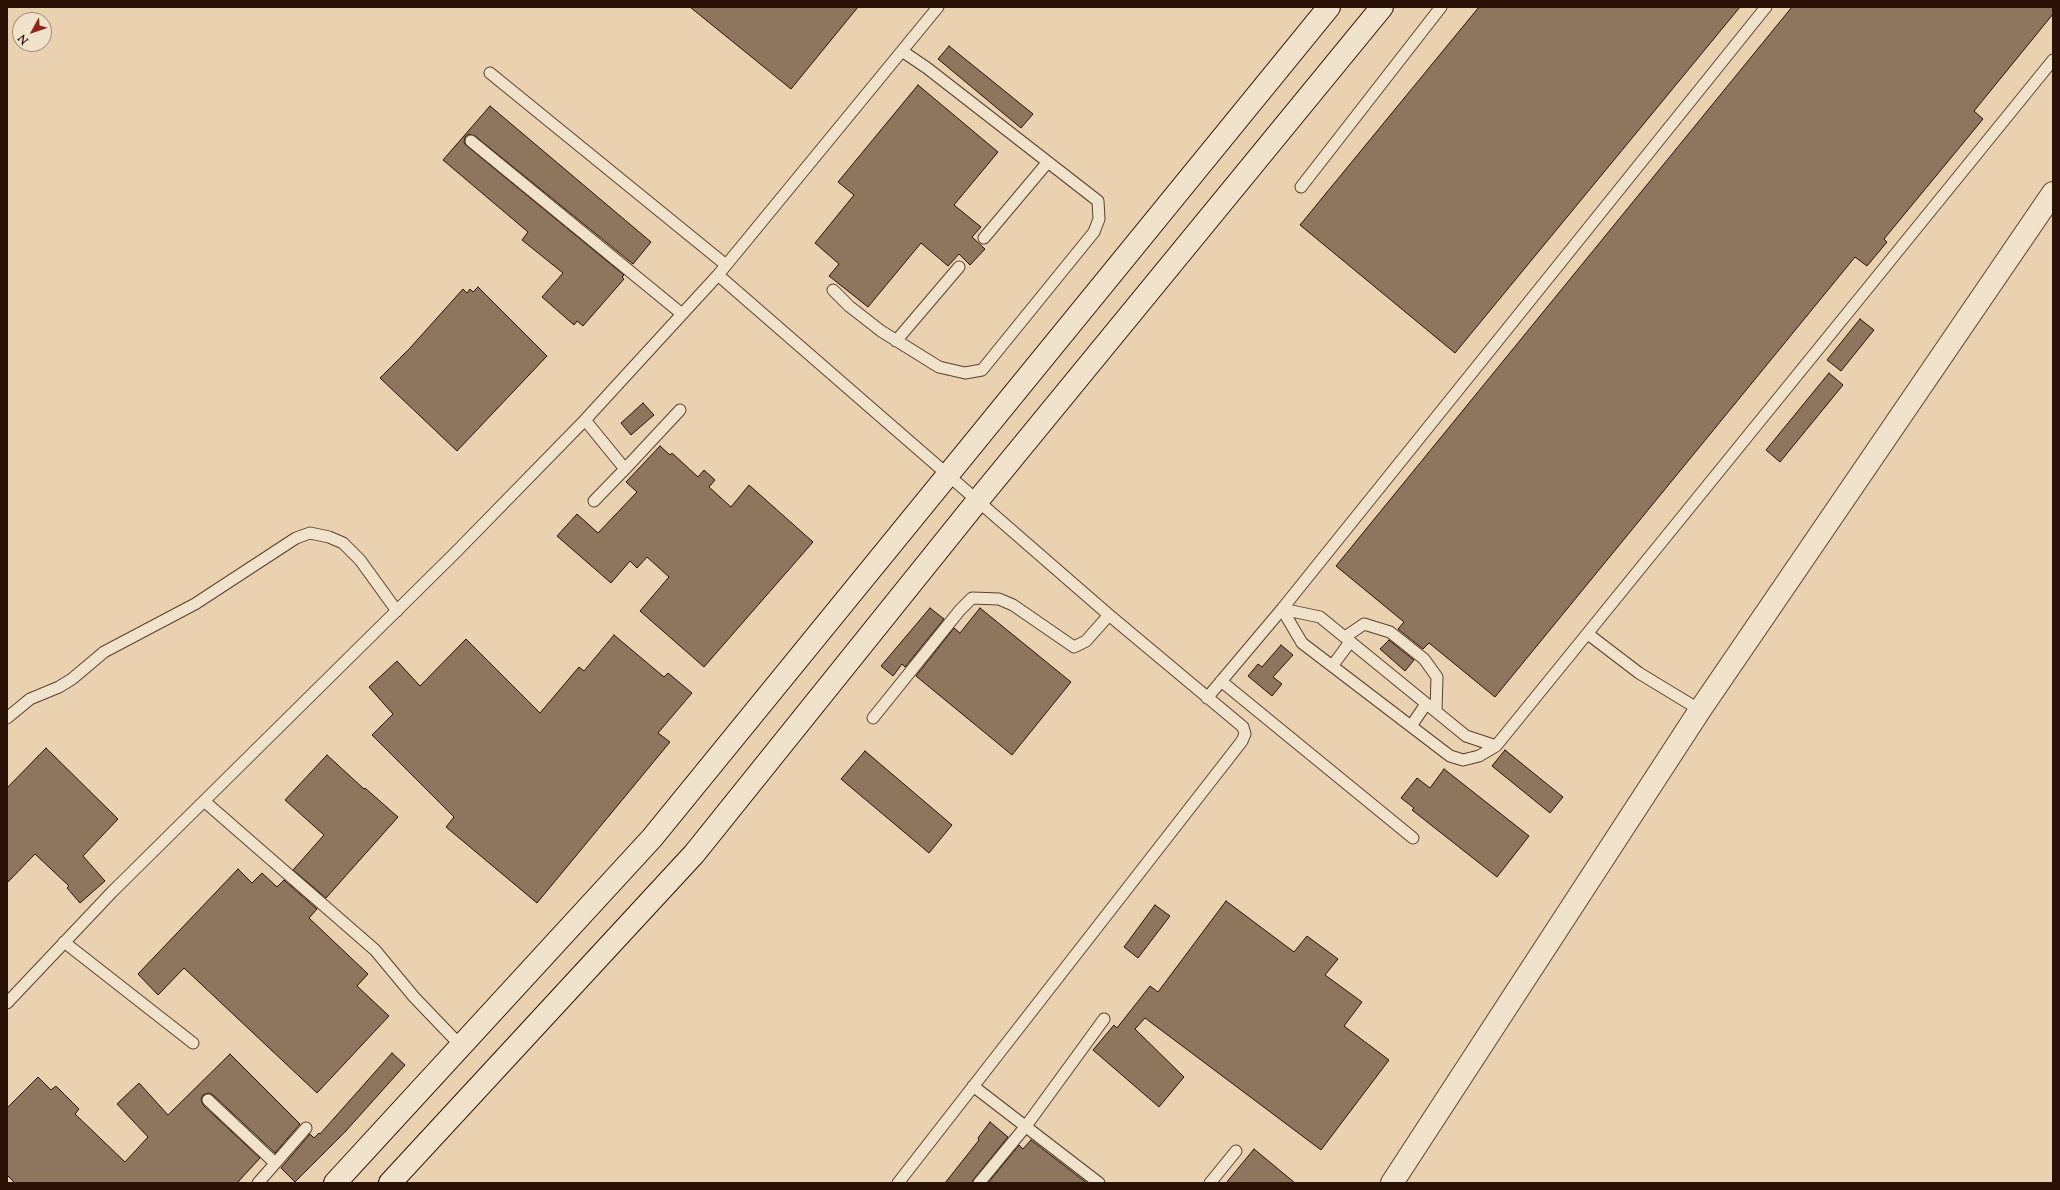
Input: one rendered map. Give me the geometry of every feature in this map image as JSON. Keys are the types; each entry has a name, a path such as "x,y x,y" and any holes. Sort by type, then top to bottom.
{"street":[{"path":"335,1183 652,838 1329,7"},
{"path":"390,1183 694,854 979,500 1382,7"},
{"path":"1392,1183 1694,707 2053,193"}],"lane":[{"path":"7,1002 64,942 396,611 584,420 718,275 938,7"},
{"path":"1301,187 1441,7"},
{"path":"1207,698 1282,609 1766,7"},
{"path":"833,290 849,306 896,341 939,367 965,374 982,370 1094,232 1099,219 1098,201 1047,163 927,68 902,51"},
{"path":"1282,609 1302,643 1450,756 1463,760 1479,756 1496,746 2053,60"},
{"path":"490,73 726,265"},
{"path":"471,141 682,314"},
{"path":"984,238 1047,163"},
{"path":"896,341 959,267"},
{"path":"718,275 1109,614 1243,727 1245,734 1242,742 898,1183"},
{"path":"594,501 680,410"},
{"path":"584,420 625,468"},
{"path":"7,718 30,699 59,687 72,679 104,652 195,604 296,538 310,533 329,537 342,543 360,560 396,611"},
{"path":"873,718 960,610 972,598 999,599 1013,605 1074,647 1086,641 1109,614"},
{"path":"1282,609 1320,617 1466,736 1496,746"},
{"path":"1332,665 1347,640 1364,624 1390,632 1424,659 1437,677 1436,711"},
{"path":"1588,634 1639,673 1694,707"},
{"path":"1221,681 1413,838"},
{"path":"1411,726 1426,704"},
{"path":"204,801 375,950 414,997 460,1046"},
{"path":"64,942 193,1043"},
{"path":"979,1183 1026,1126 1104,1019"},
{"path":"973,1086 1098,1183"},
{"path":"208,1100 275,1163"},
{"path":"258,1183 306,1128"},
{"path":"1210,1183 1236,1151"}],"building":[{"path":"690,7 858,7 791,89"},
{"path":"1479,7 1740,7 1455,353 1300,225"},
{"path":"1792,7 2053,7 2053,14 1974,111 1983,119 1884,239 1887,242 1867,266 1855,257 1495,697 1429,643 1423,649 1398,629 1404,622 1336,566"},
{"path":"949,46 1033,114 1021,128 938,59"},
{"path":"918,85 998,152 954,205 981,227 972,237 985,249 970,265 959,254 948,266 921,243 868,307 829,276 839,264 815,243 854,195 838,182"},
{"path":"490,106 651,242 633,264 475,136 469,134 465,137 464,143 467,146 624,275 622,277 624,279 583,326 577,321 574,325 542,297 563,273 522,240 528,232 443,160"},
{"path":"478,287 547,356 457,451 380,378 410,348 463,289 467,293 470,289 473,292"},
{"path":"1860,319 1874,330 1841,371 1827,360"},
{"path":"1829,373 1843,385 1780,462 1766,450"},
{"path":"643,403 654,415 631,435 621,423"},
{"path":"660,446 670,455 672,453 698,477 704,470 715,480 709,487 731,507 749,485 813,542 704,667 640,611 669,577 647,557 637,568 630,561 611,583 557,536 577,514 598,533 637,492 626,482"},
{"path":"930,608 944,619 905,667 902,664 893,676 881,666"},
{"path":"980,608 1071,682 1012,755 916,676 954,628 960,633"},
{"path":"614,635 664,677 668,673 692,693 658,733 670,742 537,903 446,827 454,817 372,735 393,714 369,687 397,661 420,686 466,639 540,713 579,667 584,671"},
{"path":"1389,640 1414,660 1405,671 1380,649"},
{"path":"1281,645 1293,655 1273,677 1282,684 1272,696 1248,676 1258,664 1262,667"},
{"path":"46,748 118,819 83,856 105,881 80,903 67,888 69,886 35,854 7,883 7,788"},
{"path":"1505,750 1563,797 1550,813 1492,766"},
{"path":"865,751 952,825 929,853 841,779"},
{"path":"327,755 364,789 365,788 398,817 326,898 293,870 324,835 285,800"},
{"path":"1444,769 1529,836 1497,877 1412,810 1414,808 1401,798 1417,778 1430,788"},
{"path":"238,869 252,883 262,873 277,887 284,880 317,909 309,918 368,974 357,986 389,1016 317,1093 184,968 158,995 138,974"},
{"path":"1226,901 1294,952 1307,936 1338,959 1325,975 1362,1002 1344,1026 1389,1060 1321,1150 1145,1018 1135,1029 1184,1077 1159,1107 1093,1050 1114,1025 1117,1028 1150,986 1158,992"},
{"path":"1155,905 1170,916 1138,958 1124,947"},
{"path":"392,1053 405,1065 345,1132 295,1182 281,1168 310,1134 314,1138 319,1133 320,1134"},
{"path":"230,1054 300,1124 275,1153 213,1095 209,1093 203,1095 201,1099 203,1105 260,1158 237,1183 15,1183 7,1175 7,1108 38,1077 51,1090 56,1086 79,1109 75,1114 125,1162 148,1137 117,1104 139,1083 168,1115"},
{"path":"990,1122 1008,1137 972,1183 945,1183 979,1140 978,1138"},
{"path":"1031,1140 1087,1183 988,1183 1019,1145 1023,1149"},
{"path":"1254,1149 1295,1183 1226,1183"}]}
